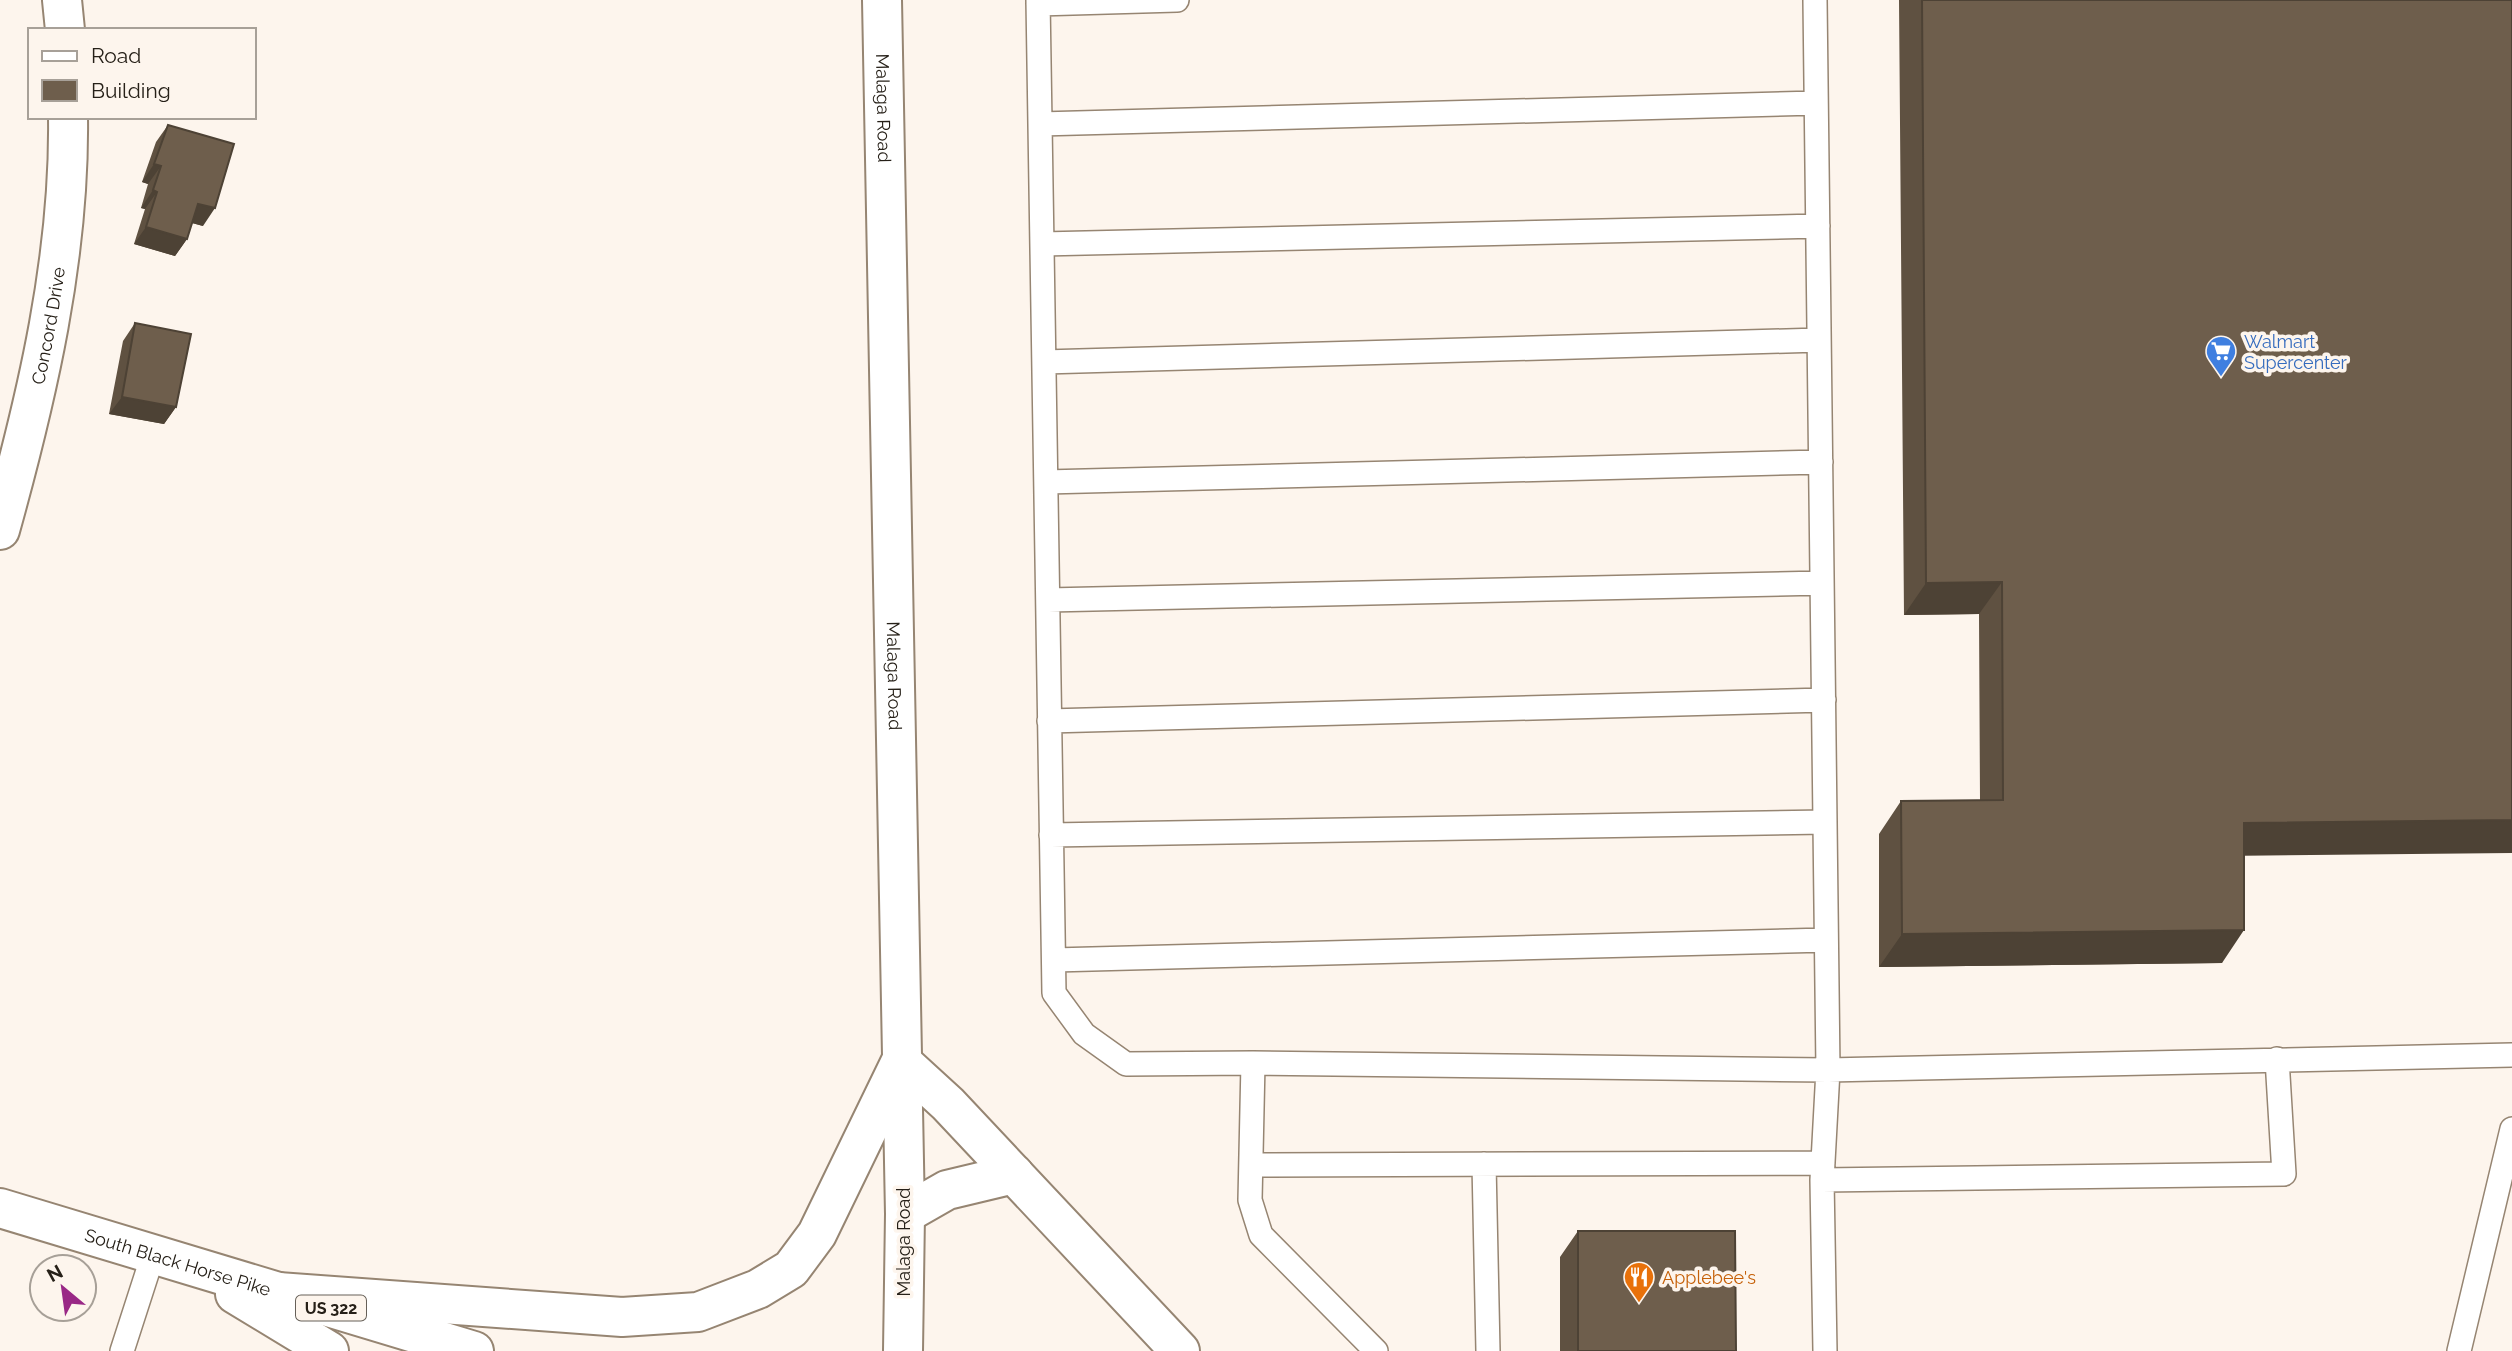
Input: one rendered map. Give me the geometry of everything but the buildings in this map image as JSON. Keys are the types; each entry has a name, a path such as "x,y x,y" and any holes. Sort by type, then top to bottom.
{"main road":[{"path":"62,0 65,28"},
{"name":"Malaga Road","path":"881,0 905,1214 903,1351"},
{"name":"Concord Drive","path":"0,530 40,379 66,185 68,119"},
{"path":"278,1292 622,1317 698,1312 758,1289 791,1269 817,1234 901,1061 948,1104 1180,1351"},
{"path":"905,1214 947,1190 1014,1174"},
{"name":"South Black Horse Pike","path":"0,1208 474,1351"},
{"path":"171,1260 330,1351"}],"lane":[{"path":"1177,0 1038,2 1054,993 1084,1034 1126,1064 1828,1070 2512,1055"},
{"path":"1815,0 1828,1070 1822,1172 1825,1351"},
{"path":"1040,124 1816,103"},
{"path":"1042,244 1818,226"},
{"path":"1044,362 1819,340"},
{"path":"1046,482 1821,462"},
{"path":"1048,600 1822,583"},
{"path":"1049,722 1824,700"},
{"path":"1051,835 1825,822"},
{"path":"1054,960 1826,940"},
{"path":"1251,1165 1484,1164 1822,1172 2284,1174 2277,1059"},
{"path":"1253,1063 1250,1200 1261,1235 1376,1351"},
{"path":"2459,1351 2512,1129"},
{"path":"1484,1164 1488,1351"},
{"path":"122,1351 171,1260"}],"place":[{"name":"Walmart Supercenter","path":"2221,378"},
{"name":"Applebee's","path":"1639,1304"}]}
